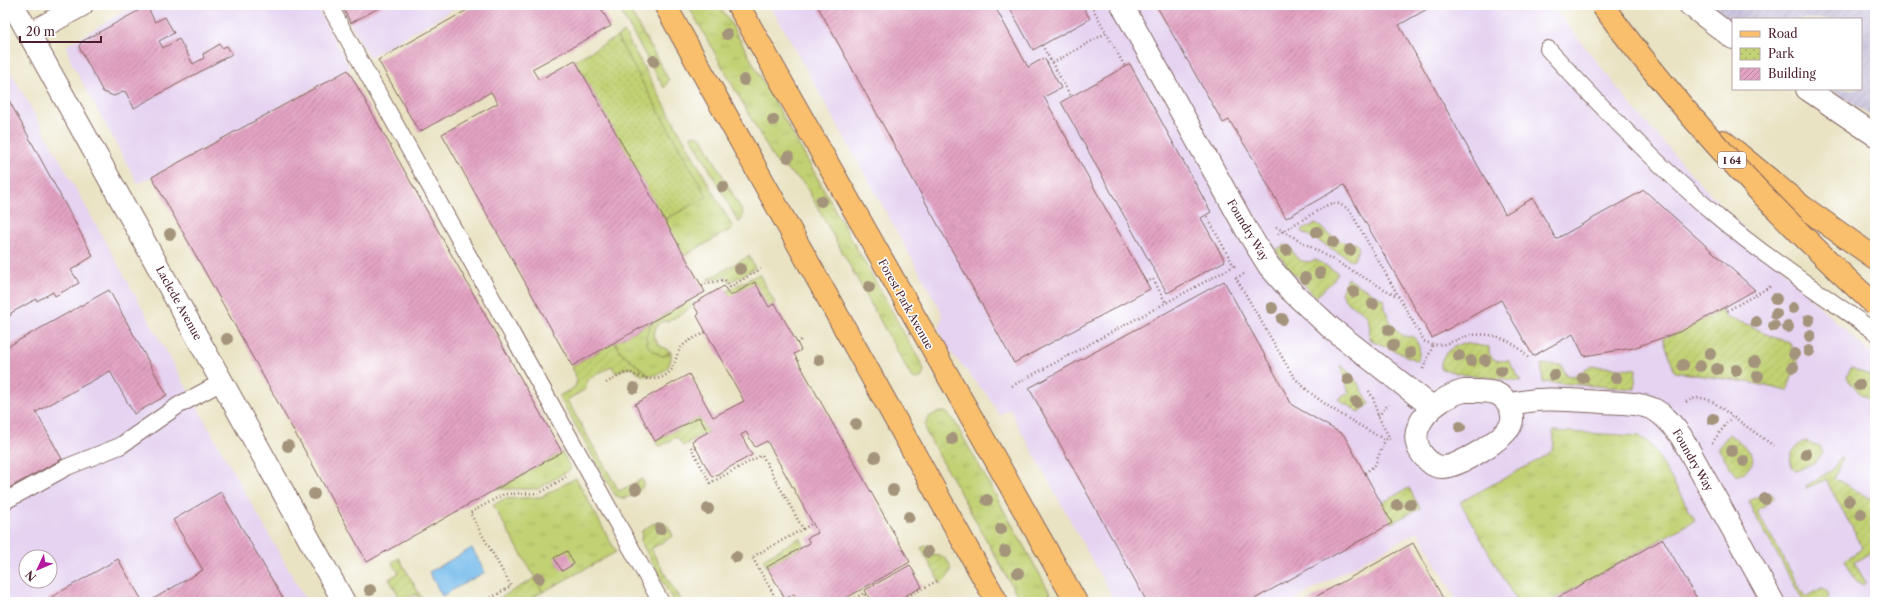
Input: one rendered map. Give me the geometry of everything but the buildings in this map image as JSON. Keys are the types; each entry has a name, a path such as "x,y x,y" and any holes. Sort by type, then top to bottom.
{"main road":[{"path":"665,5 997,602"},
{"name":"Forest Park Avenue","path":"738,5 1076,602"},
{"name":"I 64","path":"1595,5 1668,88 1730,148 1803,207 1875,258"},
{"name":"I 64","path":"1602,5 1636,51 1714,141 1830,263 1875,305"}],"street":[{"name":"Laclede Avenue","path":"13,5 344,602"},
{"path":"29,34 82,5"},
{"path":"1690,5 1732,37"},
{"name":"Foundry Way","path":"1126,12 1256,246 1273,271 1311,310 1338,334 1432,407"},
{"path":"1809,90 1875,134"},
{"path":"1464,391 1494,392 1504,397 1510,405 1513,414 1511,425 1504,434 1497,440 1454,465 1443,467 1434,465 1425,458 1418,448 1416,437 1417,427 1432,407 1452,394 1464,391"},
{"name":"Foundry Way","path":"1510,405 1521,401 1551,399 1638,404 1655,410 1670,422 1680,436 1773,602"}],"lane":[{"path":"329,5 661,602"},
{"path":"1548,49 1601,106 1687,190 1719,218 1875,332"},
{"path":"5,501 67,467 120,446 179,405 222,382"}],"path":[{"path":"1091,5 1125,67"},
{"path":"1056,61 1126,12"},
{"path":"1042,45 1071,97"},
{"path":"1047,63 1051,60"},
{"path":"1256,246 1330,204 1336,203 1350,211 1424,341 1433,345 1442,345 1471,336 1488,334 1511,342 1524,352 1529,359"},
{"path":"1012,386 1234,266 1206,215"},
{"path":"1273,225 1399,297"},
{"path":"702,286 708,283 726,280 730,287 761,269"},
{"path":"1246,272 1236,278 1293,376 1316,398 1385,440"},
{"path":"1146,282 1153,279 1166,303"},
{"path":"1725,308 1727,311 1775,284"},
{"path":"606,383 630,372 638,377 646,379 663,377 672,369 676,355 682,346 706,332"},
{"path":"797,343 801,340"},
{"path":"1684,403 1692,398 1706,398 1774,446"},
{"path":"1711,445 1732,416"},
{"path":"1365,473 1375,465 1385,440 1389,438"},
{"path":"691,447 710,483 762,456 802,530"},
{"path":"484,602 511,586 470,513 504,494 540,493 585,466"},
{"path":"778,602 752,557 813,523"},
{"path":"897,602 937,580"},
{"path":"848,602 864,593 868,602"},
{"path":"412,602 415,600 416,602"}],"shaded area":[{"path":"135,5 316,5 350,68 138,184 72,64 67,45"},
{"path":"340,5 461,5 369,57"},
{"path":"768,5 1552,5 1633,108 1697,180 1813,300 1875,358 1875,602 1458,602 1418,531 1290,602 1115,602 1009,409 999,415 988,396 947,348 939,330 942,318 941,311 776,15"},
{"path":"1709,5 1875,5 1875,119 1832,90 1862,90 1862,18 1732,18 1732,22"},
{"path":"5,61 225,457 307,602 5,602"}],"green space":[{"path":"617,5 627,5 669,80 664,88"},
{"path":"688,5 715,5 726,15 922,365 924,371 922,377 917,379 912,378 804,183 775,161"},
{"path":"624,32 733,228 684,256 664,220 706,197 617,37"},
{"path":"617,37 707,197 664,220 575,60"},
{"path":"697,135 702,138 743,213 742,219 739,223 691,136"},
{"path":"1316,223 1340,241 1345,243 1356,243 1359,248 1353,261 1301,231"},
{"path":"1285,245 1290,247 1300,260 1307,262 1316,260 1338,273 1332,282 1316,297 1292,272 1275,250"},
{"path":"749,256 755,268 730,282 727,277 707,280"},
{"path":"759,274 775,303 769,307 730,296 727,291"},
{"path":"1347,278 1384,300 1390,322 1397,331 1406,337 1413,336 1417,342 1420,351 1417,361 1369,339 1370,327 1365,314 1345,300 1341,293"},
{"path":"690,300 694,306 669,321 660,322 653,336 659,345 671,352 663,356 652,350 646,342 646,337 647,332 654,321"},
{"path":"1720,310 1731,319 1749,325 1773,337 1788,341 1794,350 1798,362 1788,391 1753,383 1675,372 1663,338 1682,331"},
{"path":"654,321 650,326 646,338 663,356 671,352 671,358 666,369 650,376 621,352 615,342"},
{"path":"615,342 621,352 650,376 642,375 632,368 623,369 616,373 612,366 587,380 586,389 567,400 619,491 642,479 644,483 638,492 632,496 622,499 615,495 559,396 575,387 577,380 572,366"},
{"path":"1462,343 1489,347 1490,355 1494,359 1500,361 1508,360 1521,381 1466,375 1441,369 1442,359 1444,356 1450,350"},
{"path":"1541,364 1562,365 1565,375 1574,376 1590,366 1636,369 1635,389 1543,382"},
{"path":"1340,365 1354,378 1370,404 1359,412 1338,399 1349,393"},
{"path":"1851,368 1870,375 1875,379 1875,403 1859,392 1849,381 1847,377"},
{"path":"938,412 946,412 953,419 1055,602 1021,602 926,432 925,424 929,417"},
{"path":"699,417 708,432 683,446 677,437 659,447 655,441"},
{"path":"1553,431 1639,436 1648,442 1656,452 1695,520 1550,602 1517,602 1460,502 1544,457 1553,449"},
{"path":"1729,434 1750,452 1754,461 1746,471 1736,476 1718,448"},
{"path":"1805,441 1820,446 1823,453 1817,461 1797,471 1793,467 1790,458 1797,446"},
{"path":"562,452 571,469 538,489 498,489"},
{"path":"1840,458 1843,458 1834,478 1875,501 1875,551 1854,562 1865,581 1863,585 1856,581 1845,560 1863,548 1826,480 1806,488 1806,486 1832,470"},
{"path":"576,478 616,552 543,592 493,505 504,499 541,497"},
{"path":"1409,488 1420,508 1392,523 1381,503"},
{"path":"1766,493 1771,493 1775,498 1757,511 1805,597 1822,588 1825,589 1829,595 1827,602 1804,602 1753,512 1749,501"},
{"path":"661,522 668,526 673,536 651,549 681,602 674,602 641,542 642,531 652,524"},
{"path":"799,538 804,546 767,567 763,559"},
{"path":"928,545 934,555 943,557 949,563 949,574 941,584 921,548"},
{"path":"399,558 424,602 420,602 416,594 402,601 389,579 399,573 392,562"},
{"path":"535,578 543,592 524,602 493,602"}],"water":[{"path":"472,548 485,572 442,596 429,572"}]}
